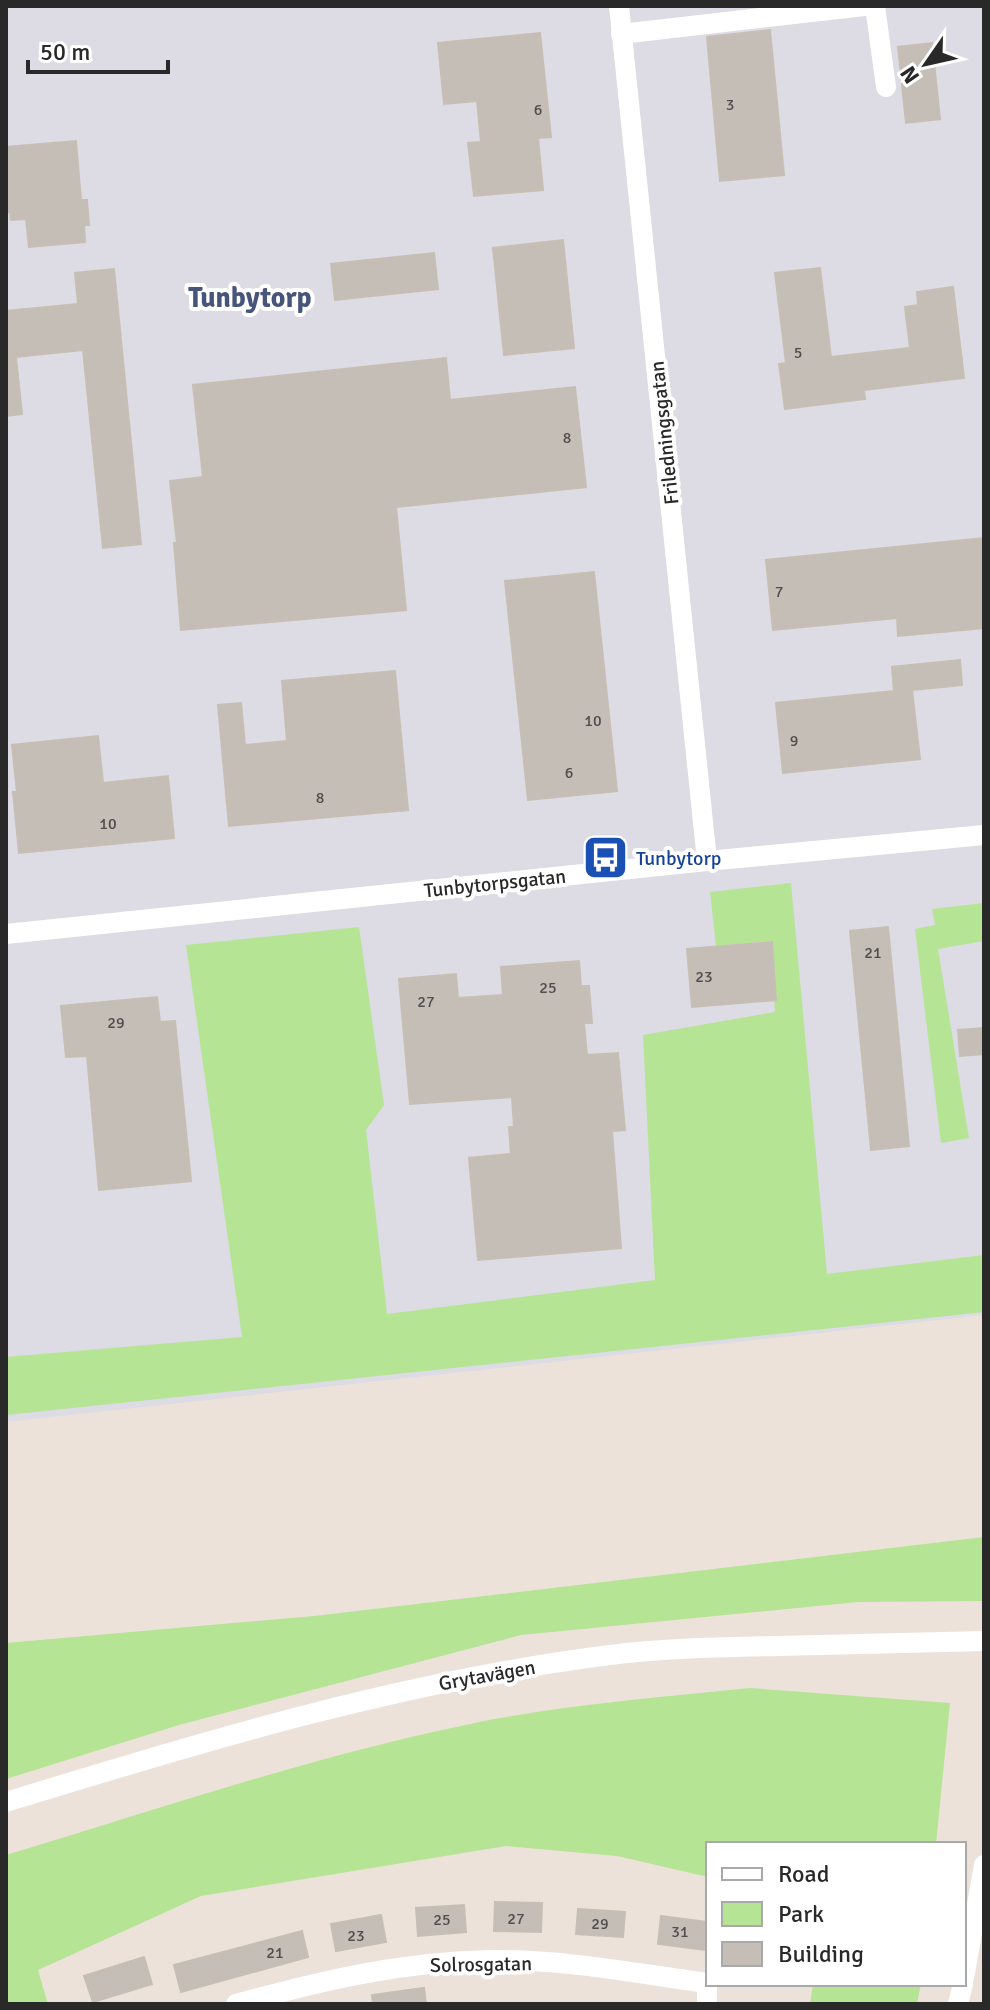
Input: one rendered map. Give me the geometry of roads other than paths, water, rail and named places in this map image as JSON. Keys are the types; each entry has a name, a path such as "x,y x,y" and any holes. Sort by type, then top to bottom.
{"street":[{"name":"Friledningsgatan","path":"619,6 707,861"},
{"path":"621,34 864,6"},
{"path":"875,6 886,87"},
{"name":"Tunbytorpsgatan","path":"6,934 984,835"},
{"name":"Grytavägen","path":"6,1802 305,1715 418,1687 576,1659 703,1648 984,1641"},
{"path":"966,1964 984,1865"},
{"name":"Solrosgatan","path":"236,2004 333,1978 402,1966 489,1960 596,1965 706,1983"}],"place":[{"name":"Tunbytorp","path":"605,858"}],"district":[{"name":"Tunbytorp","path":"250,297"}]}
